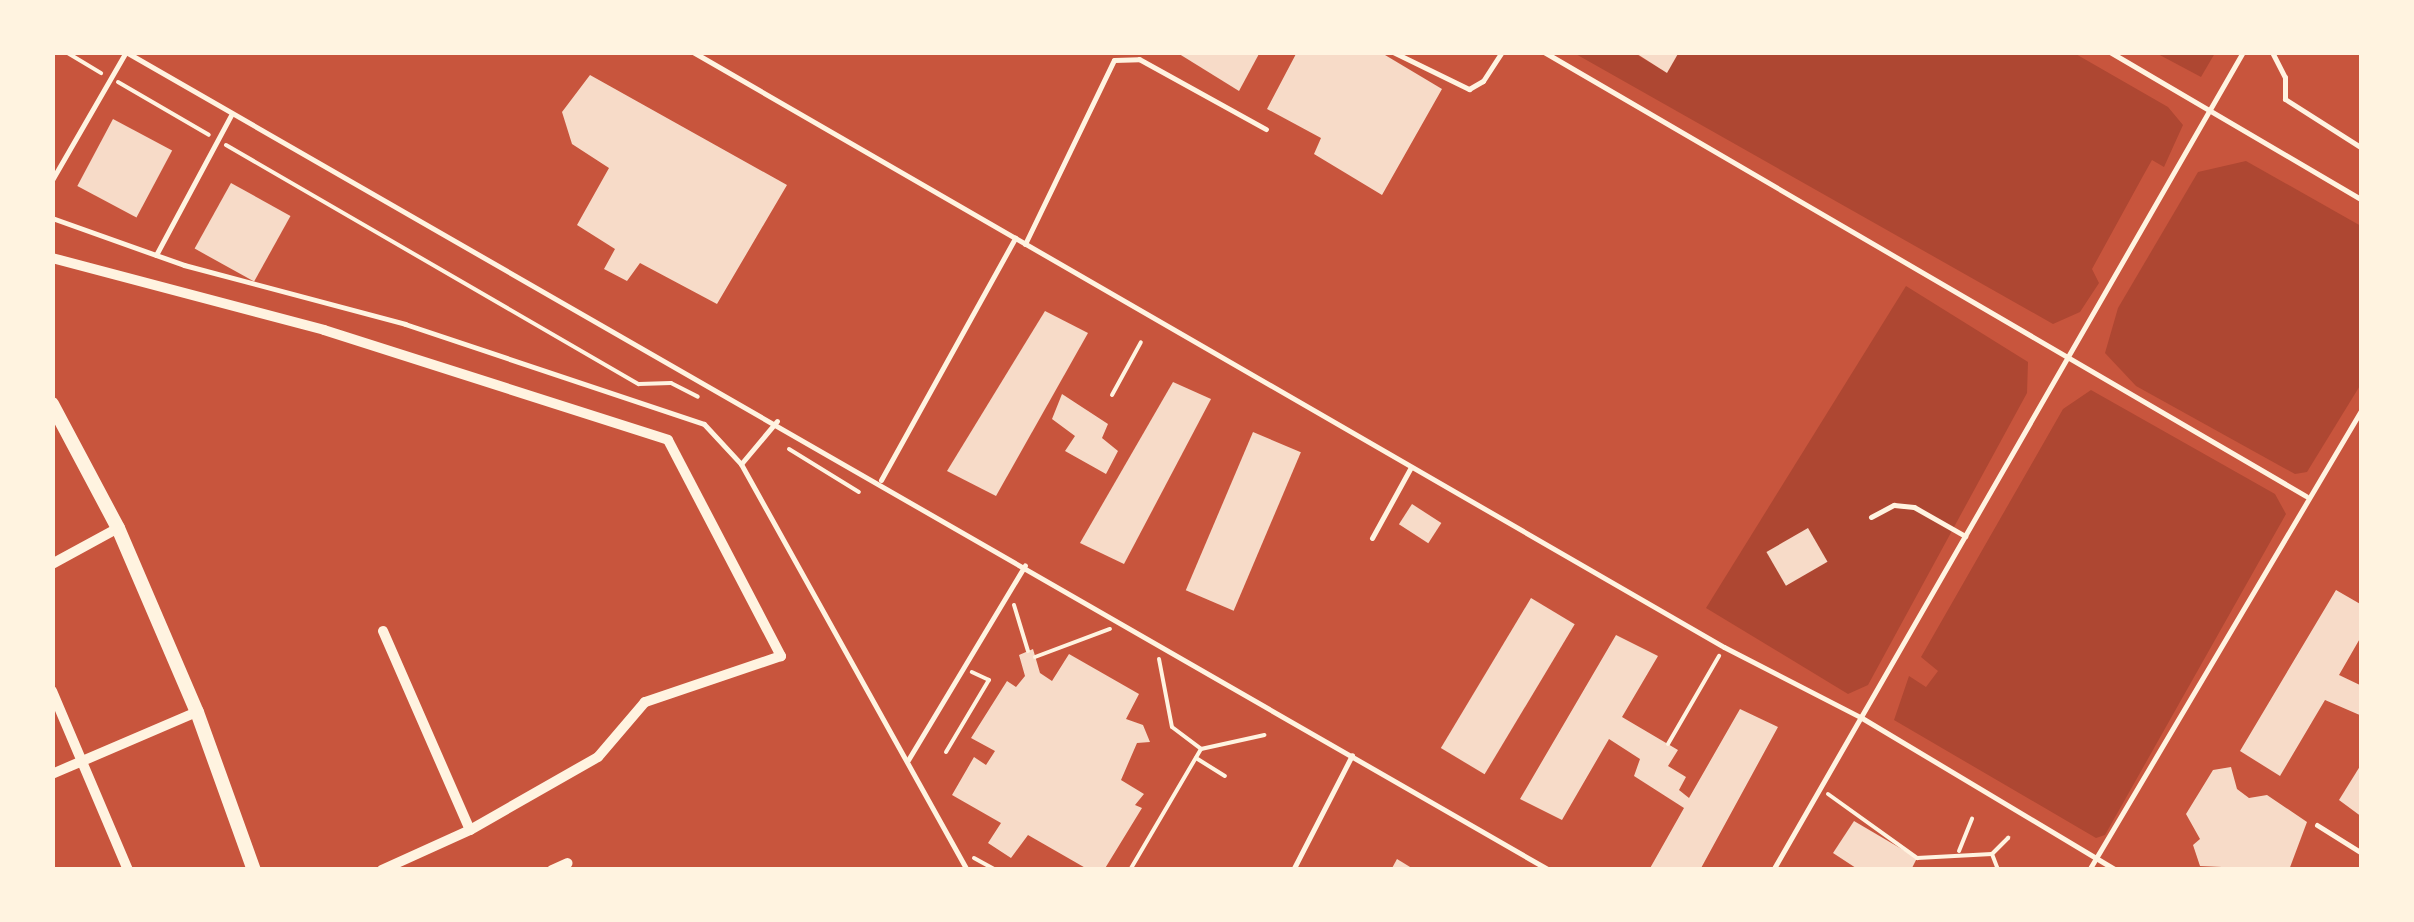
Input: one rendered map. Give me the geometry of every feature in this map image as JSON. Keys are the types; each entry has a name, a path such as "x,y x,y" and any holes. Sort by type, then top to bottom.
{"main road":[{"path":"52,404 118,528 197,712 254,870"}],"street":[{"path":"52,258 324,330 668,440 782,656 645,702 598,757 470,830 382,870"},
{"path":"52,564 118,528"},
{"path":"383,631 470,830"},
{"path":"52,691 86,760 128,870"},
{"path":"52,774 197,712"},
{"path":"552,870 568,862"}],"lane":[{"path":"52,180 126,52 231,115 777,421 1549,870"},
{"path":"692,52 1724,647 1862,718 2116,870"},
{"path":"1393,52 1469,90 1483,81 1502,52"},
{"path":"1544,52 2306,496"},
{"path":"2110,52 2361,200"},
{"path":"1773,870 2243,52"},
{"path":"2272,52 2285,76 2285,100 2362,148"},
{"path":"1025,244 1114,60 1139,58 1266,129"},
{"path":"156,256 231,115"},
{"path":"52,218 156,256 668,408 704,424 741,464 967,870"},
{"path":"881,482 1015,238"},
{"path":"2089,870 2306,496 2362,409"},
{"path":"741,464 777,421"},
{"path":"1372,538 1411,467"},
{"path":"1872,518 1894,506 1914,507 1965,536"},
{"path":"907,761 1024,565"},
{"path":"1294,870 1352,755"},
{"path":"2317,824 2362,853"}],"path":[{"path":"66,52 639,384 671,383 704,400"},
{"path":"1112,395 1141,342"},
{"path":"766,434 858,492"},
{"path":"1009,591 1028,651"},
{"path":"1035,657 1126,624"},
{"path":"1162,645 1157,670 1172,727 1201,749"},
{"path":"1668,744 1724,647"},
{"path":"946,752 989,680 963,668"},
{"path":"1130,870 1201,749 1264,735"},
{"path":"1196,758 1225,776"},
{"path":"1820,788 1918,858 1992,854 2008,838"},
{"path":"1958,853 1972,818"},
{"path":"1992,854 1998,870"}],"shaded area":[{"path":"1679,52 2074,53 2168,107 2183,125 2164,167 2152,160 2092,269 2099,283 2080,312 2053,324 1574,53 1634,53 1666,72"},
{"path":"2156,53 2215,53 2201,77"},
{"path":"2246,161 2361,226 2361,384 2307,472 2295,474 2136,386 2105,353 2118,308 2198,172"},
{"path":"1906,286 2028,362 2027,393 1868,685 1848,694 1706,608"},
{"path":"2091,390 2275,494 2286,514 2105,835 2096,838 1894,720 1909,676 1926,687 1938,671 1921,657 2063,409"}],"building":[{"path":"1176,52 1260,52 1239,91"},
{"path":"1297,52 1380,52 1442,89 1382,195 1314,154 1321,138 1267,109"},
{"path":"1634,52 1679,52 1667,73"},
{"path":"590,75 787,185 717,304 640,263 627,281 604,269 615,249 577,225 609,168 572,144 562,112"},
{"path":"113,119 172,150 136,218 77,186"},
{"path":"231,183 290,216 254,282 195,249"},
{"path":"1045,311 1088,333 996,496 947,471"},
{"path":"1173,382 1211,399 1124,564 1080,543"},
{"path":"1062,394 1108,424 1102,438 1118,451 1106,474 1065,451 1075,436 1052,419"},
{"path":"1253,432 1301,452 1234,611 1186,590"},
{"path":"1412,504 1441,523 1428,543 1399,524"},
{"path":"1808,528 1828,562 1786,586 1766,552"},
{"path":"2336,590 2362,605 2362,635 2339,675 2362,686 2362,716 2325,700 2280,776 2240,751"},
{"path":"1531,598 1575,624 1485,774 1441,748"},
{"path":"1616,635 1658,656 1622,717 1678,750 1668,766 1686,777 1679,790 1689,798 1740,709 1778,727 1700,870 1649,870 1684,808 1634,776 1640,759 1609,739 1562,820 1520,799"},
{"path":"1033,649 1040,673 1052,681 1069,654 1139,694 1126,719 1143,725 1150,742 1137,743 1121,780 1144,794 1135,805 1142,808 1104,870 1089,870 1028,835 1011,858 988,843 1001,823 952,795 974,757 986,765 995,751 971,738 1007,681 1016,687 1025,676 1019,655"},
{"path":"2362,763 2362,817 2339,800"},
{"path":"2231,767 2237,789 2249,798 2267,795 2307,822 2289,870 2200,866 2193,845 2200,839 2186,814 2213,770"},
{"path":"1854,821 1917,858 1911,870 1859,870 1833,853"},
{"path":"1397,859 1415,870 1391,870"}]}
